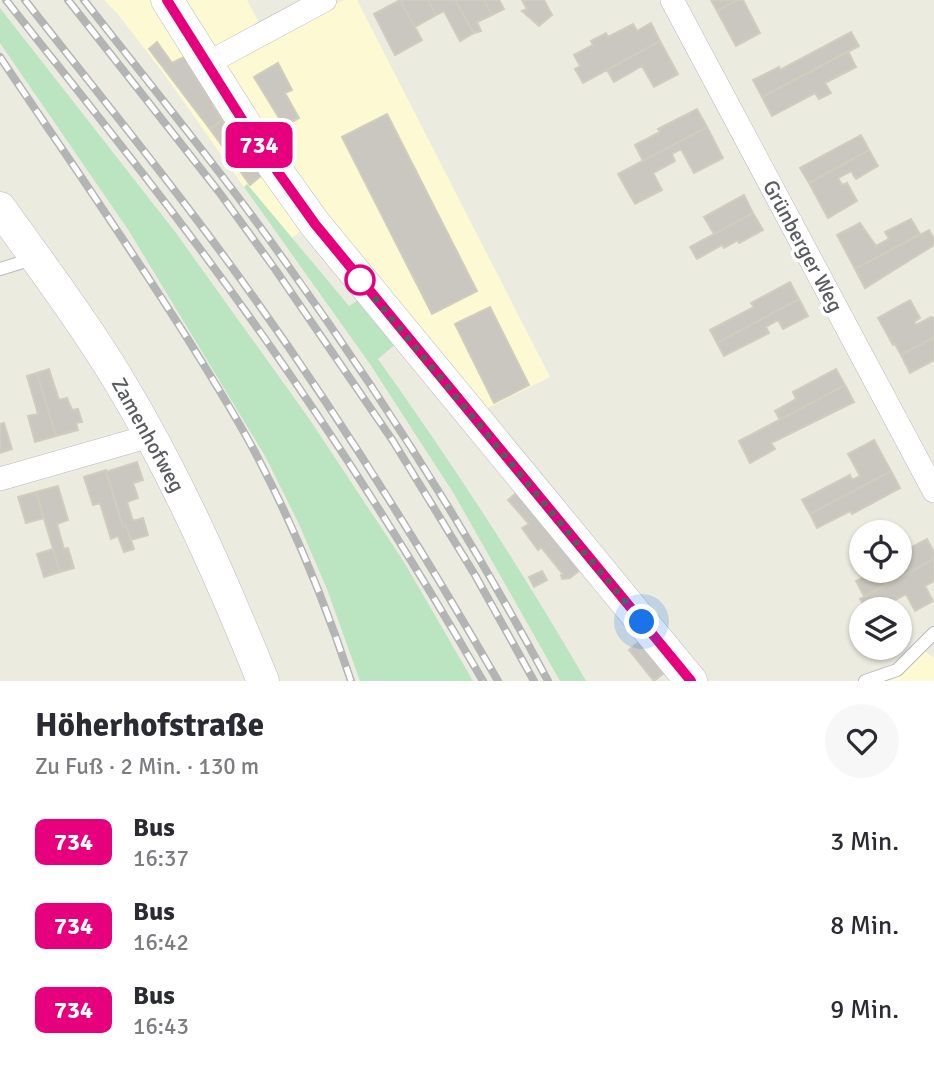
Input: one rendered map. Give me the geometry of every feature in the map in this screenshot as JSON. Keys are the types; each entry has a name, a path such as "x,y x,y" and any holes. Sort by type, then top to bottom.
{"street":[{"path":"167,0 255,140 315,224 691,681"},
{"path":"206,64 325,0"},
{"name":"Grünberger Weg","path":"673,0 934,491"},
{"name":"Zamenhofweg","path":"0,208 117,377 150,436 183,497 221,578 263,681"},
{"path":"0,479 150,436"}],"lane":[{"path":"0,269 36,258"},
{"path":"864,681 897,670 934,633"}],"shaded area":[{"path":"104,0 162,0 308,225 292,238 247,185 244,187 164,74"},
{"path":"172,0 247,0 263,30 344,0 357,0 550,377 480,412 355,263"},
{"path":"925,651 934,658 934,681 868,681 912,660"}],"green space":[{"path":"0,8 176,233 310,420 404,562 473,681 360,681 327,589 265,456 129,231 0,43"},
{"path":"247,184 349,306 362,298 398,342 378,359 486,517 586,681 560,681 454,494 370,364 244,187"}],"building":[{"path":"400,0 422,40 395,55 374,14"},
{"path":"400,0 428,0 436,15 415,27"},
{"path":"428,0 455,0 474,33 460,41 444,11 436,15"},
{"path":"455,0 484,0 492,15 477,22 481,31 474,33"},
{"path":"484,0 499,0 504,9 492,15"},
{"path":"522,0 544,0 552,15 539,26 522,11 527,9"},
{"path":"711,0 737,0 717,11"},
{"path":"737,0 743,0 760,33 736,46 717,11"},
{"path":"651,23 660,41 583,83 575,69 580,66 574,55 593,45 591,41 606,33 608,37 633,24 637,31"},
{"path":"851,32 859,46 762,97 753,80 779,67 780,70"},
{"path":"660,41 678,74 654,87 642,66 614,82 607,70"},
{"path":"157,42 172,63 184,57 222,120 210,129 149,49"},
{"path":"848,51 856,67 825,83 831,93 819,99 815,93 772,116 762,97"},
{"path":"278,63 292,90 285,93 299,118 284,126 254,77"},
{"path":"697,109 707,127 643,161 635,145 660,132 658,129"},
{"path":"387,114 477,291 432,314 342,137"},
{"path":"222,120 262,175 250,185 210,129"},
{"path":"707,127 723,158 694,173 681,149 672,154 675,161 653,173 662,190 635,204 618,174"},
{"path":"861,135 869,150 809,183 800,168"},
{"path":"869,150 878,166 856,179 851,171 838,178 842,185 847,183 857,201 828,218 809,183"},
{"path":"744,195 753,213 714,234 704,217"},
{"path":"753,213 763,230 739,243 738,240 724,248 722,245 697,259 690,247"},
{"path":"911,219 920,234 855,269 837,235 860,223 876,246 889,239 885,232"},
{"path":"929,230 934,245 865,288 855,269"},
{"path":"790,282 799,299 717,343 710,330 754,307 751,303"},
{"path":"799,299 808,316 783,329 778,320 766,327 769,333 724,356 717,343"},
{"path":"910,300 920,318 914,322 916,325 934,318 934,337 901,355 878,318"},
{"path":"490,307 529,385 494,403 455,324"},
{"path":"934,337 934,360 910,373 901,355"},
{"path":"49,369 59,400 67,398 72,410 78,409 82,422 76,423 78,430 56,436 37,373"},
{"path":"836,369 845,385 780,420 775,411 796,399 793,392"},
{"path":"37,373 56,436 35,442 28,416 38,414 27,376"},
{"path":"845,385 854,402 771,443 775,449 750,463 739,441"},
{"path":"4,423 12,449 0,453 0,424"},
{"path":"874,440 891,471 810,514 802,500 850,475 852,480 860,476 848,454"},
{"path":"137,462 143,480 133,483 138,498 127,502 133,521 143,518 148,535 131,540 126,526 123,527 106,472"},
{"path":"106,470 123,527 126,526 134,549 124,552 118,536 111,539 100,503 93,505 84,477"},
{"path":"891,471 900,488 852,514 850,511 817,528 810,514"},
{"path":"58,486 68,520 57,524 64,549 68,548 74,568 60,572 36,492"},
{"path":"36,492 44,518 26,523 18,497"},
{"path":"516,493 580,570 570,578 562,579 563,574 541,547 538,550 522,528 529,524 508,500"},
{"path":"927,539 934,552 934,559 912,571 912,547"},
{"path":"53,549 60,572 44,577 37,554"},
{"path":"934,559 934,581 925,586 933,601 915,611 912,597 906,594 900,597 864,597 890,583 912,583 912,571"},
{"path":"542,571 547,580 534,587 529,577"},
{"path":"857,583 889,583 864,596"},
{"path":"639,642 664,673 654,681 629,650"}],"railway":[{"path":"6,0 160,197 263,335 377,506 483,681"},
{"path":"25,0 173,189 276,329 354,444 498,681"},
{"path":"68,0 219,192 393,441 475,575 534,681"},
{"path":"84,0 236,194 355,362 456,519 548,681"},
{"path":"0,57 143,269 243,430 298,541 351,681"}],"bus line":[{"name":"734","path":"167,0 255,140 315,224 691,681"}],"route":[{"path":"360,280 642,622"}]}
